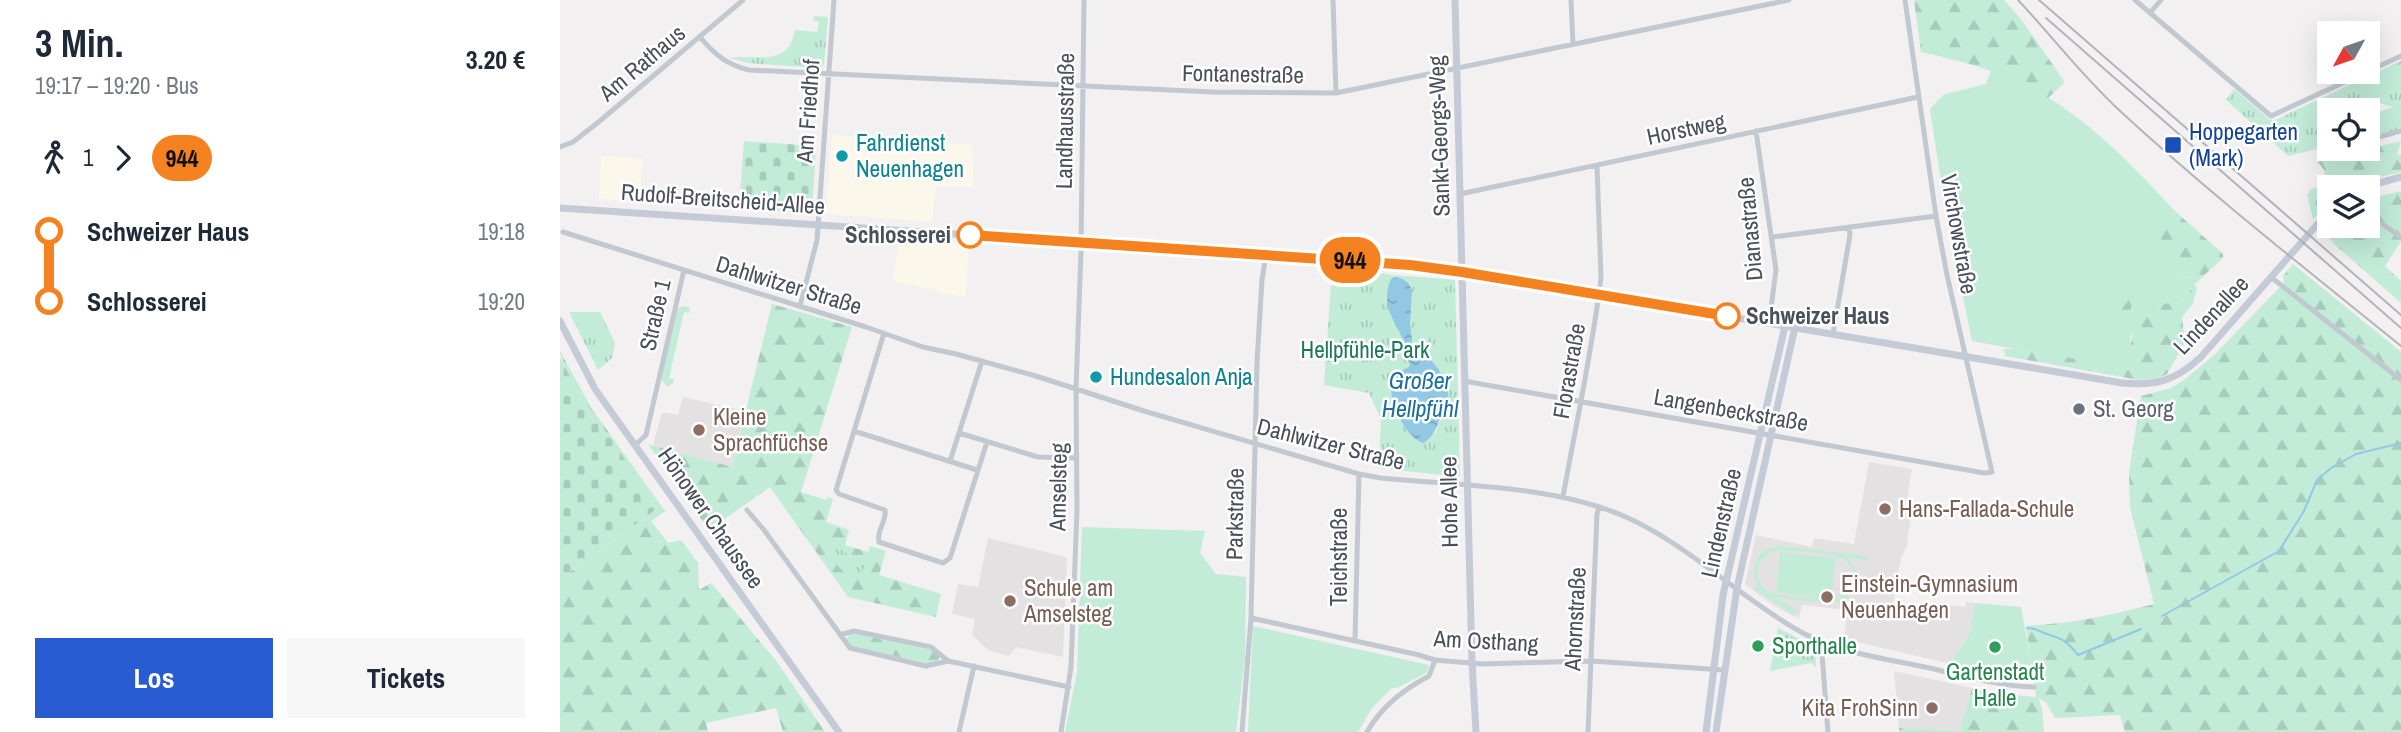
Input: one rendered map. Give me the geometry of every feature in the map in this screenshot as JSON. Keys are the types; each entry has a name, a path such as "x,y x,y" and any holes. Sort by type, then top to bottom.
{"street":[{"name":"Am Rathaus","path":"560,147 566,146 601,120 743,0"},
{"name":"Am Friedhof","path":"800,306 817,240 834,0"},
{"name":"Landhausstraße","path":"1081,242 1084,0"},
{"path":"1333,0 1336,93"},
{"name":"Sankt-Georgs-Weg","path":"1455,0 1462,272"},
{"path":"1571,0 1573,44"},
{"name":"Fontanestraße","path":"700,37 719,58 741,68 828,75 835,73 1213,92 1336,93 1789,0"},
{"name":"Virchowstraße","path":"1905,0 1936,215 1992,472"},
{"path":"2135,0 2271,116 2401,56"},
{"path":"2150,13 2161,0"},
{"name":"Horstweg","path":"1460,194 1919,97"},
{"name":"Dianastraße","path":"1756,131 1773,237 1775,280 1769,323"},
{"path":"2380,137 2401,131"},
{"name":"Florastraße","path":"1563,497 1601,278 1597,166"},
{"path":"2380,183 2401,177"},
{"name":"Rudolf-Breitscheid-Allee","path":"560,208 1410,265 1966,357"},
{"path":"1773,237 1936,215"},
{"path":"2380,222 2401,237"},
{"name":"Lindenallee","path":"1966,357 2122,383 2157,383 2179,374 2201,357 2317,225"},
{"path":"1833,334 1850,235 1849,227"},
{"name":"Straße 1","path":"563,232 684,270 646,435 635,445"},
{"name":"Amselsteg","path":"1061,732 1069,687 1077,510 1076,388 1081,242"},
{"name":"Parkstraße","path":"1242,732 1251,618 1254,444 1262,280 1266,254"},
{"name":"Dahlwitzer Straße","path":"684,270 923,347 1076,388 1359,474 1563,497 1600,507 1650,530 1792,628 1824,642 1876,657 1998,684 2034,687"},
{"name":"Hohe Allee","path":"1462,272 1476,732"},
{"path":"2272,278 2401,380"},
{"name":"Hönower Chaussee","path":"560,321 595,388 839,732"},
{"name":"Lindenstraße","path":"1706,732 1722,606 1785,326"},
{"name":"Lindenstraße","path":"1716,732 1737,588 1795,327"},
{"path":"884,333 837,491 884,510 878,537 881,544 943,563 950,558 987,442"},
{"path":"950,461 982,361"},
{"name":"Langenbeckstraße","path":"1464,381 1983,473 1992,472"},
{"path":"854,431 977,470"},
{"path":"959,433 1038,457 1077,458"},
{"name":"Teichstraße","path":"1355,640 1359,474"},
{"name":"Ahornstraße","path":"1588,732 1597,514 1600,507"},
{"path":"747,510 850,648 926,666 948,661 1069,687"},
{"name":"Am Osthang","path":"1251,618 1435,660 1482,664 1591,661 1724,670"},
{"path":"840,635 854,631 931,647 948,661"},
{"path":"1824,642 1822,654 1828,732"},
{"path":"1367,732 1392,700 1429,676 1435,660"},
{"path":"959,732 974,666"}],"shaded area":[{"path":"832,135 971,145 974,187 936,186 932,222 826,214"},
{"path":"601,156 642,159 640,201 599,199"},
{"path":"899,240 969,244 966,297 893,281"},
{"name":"Kleine Sprachfüchse","path":"683,397 745,411 732,467 653,445 662,412 678,415"},
{"name":"Einstein-Gymnasium Neuenhagen","path":"1869,462 1912,469 1907,500 1911,514 1907,545 1901,559 1893,604 1914,609 1925,606 1950,609 1951,605 1965,607 1966,602 1975,603 1970,632 1951,664 1844,639 1847,610 1802,605 1799,619 1774,606 1745,584 1756,535 1812,547 1814,538 1854,544"},
{"name":"Schule am Amselsteg","path":"988,538 1067,557 1063,657 1016,647 1009,656 989,651 972,635 975,619 952,614 958,584 978,587"},
{"name":"Kita FrohSinn","path":"1894,671 1972,688 1960,731 1899,728"}],"green space":[{"path":"1914,0 2004,0 2021,19 2064,81 2063,84 2048,98 1987,69 1921,52"},
{"path":"814,16 828,17 824,65 819,68 748,63 730,58 778,55 786,50 795,30 817,32 819,22 813,20"},
{"path":"2401,61 2401,129 2380,134 2380,112 2393,107 2380,103 2380,98 2322,98 2352,84 2380,84 2380,71"},
{"path":"1991,70 2018,81 2068,111 2113,148 2175,211 2160,225 2174,273 2199,280 2182,302 2161,304 2157,313 2130,336 2131,352 2123,366 1972,341 1945,208 1930,109 1943,95 1986,84"},
{"path":"2234,89 2270,120 2317,100 2317,149 2288,156 2226,100"},
{"path":"744,141 816,146 812,213 739,208"},
{"path":"2401,141 2397,156 2401,154 2401,172 2380,177 2325,175 2317,161 2380,161 2380,146"},
{"path":"2317,187 2317,215 2313,219 2307,195 2311,189"},
{"path":"2401,191 2401,241 2385,266 2401,281 2401,303 2330,238 2380,238 2380,196"},
{"path":"2175,211 2223,254 2223,258 2199,280 2174,273 2164,260 2159,225"},
{"path":"2293,264 2401,352 2401,732 2125,732 2120,715 2055,718 2046,702 2038,698 2042,708 2044,732 1899,732 1899,728 1960,731 1972,688 2036,697 2026,626 2091,618 2154,604 2130,507 2129,473 2141,396 2171,388 2214,355 2284,283 2283,276"},
{"name":"Hellpfühle-Park","path":"1332,270 1455,280 1460,477 1379,468 1381,419 1369,393 1324,385","holes":["1407,348 1436,369 1448,394 1435,433 1413,437 1401,416 1392,389 1396,375 1410,366"]},
{"path":"2194,284 2197,288 2193,304 2182,317 2185,342 2167,374 2157,379 2139,380 2005,356 2004,349 2013,349 2123,366 2125,356 2131,352 2133,332 2139,321 2157,313 2161,304 2182,302"},
{"path":"2141,291 2144,295 2142,301 2132,305 2129,314 2132,318 2127,324 2113,322 2118,311 2113,309 2113,303 2118,299 2125,304 2131,293"},
{"path":"772,304 852,327 801,492 826,500 828,497 833,499 826,522 849,530 845,545 868,552 870,546 886,551 879,575 941,594 936,617 848,597 770,487 709,530 648,444 732,467","holes":["832,541 851,557 862,557 852,583 828,550"]},
{"path":"683,306 690,308 689,313 684,312 669,378 674,379 668,387 661,379 677,309"},
{"path":"569,312 600,312 615,343 612,358 598,370"},
{"path":"560,351 592,409 665,511 651,521 668,543 681,540 698,563 699,590 711,583 777,662 825,732 783,732 776,708 706,723 708,732 560,732 560,579 658,508 586,404 563,364"},
{"path":"560,358 576,388 658,508 560,579"},
{"path":"1082,527 1205,531 1200,553 1216,574 1246,577 1245,658 1236,732 1065,732 1077,672"},
{"path":"832,541 851,557 862,557 868,562 853,583 828,550"},
{"path":"1772,547 1868,556 1868,560 1848,558 1856,572 1857,580 1849,596 1841,600 1818,602 1773,596 1797,610 1794,615 1754,589 1755,586 1759,588 1754,574 1756,560","holes":["1778,550 1839,557 1851,567 1852,581 1845,593 1831,599 1836,558 1780,552 1776,592 1824,598 1787,596 1768,591 1758,580 1758,568 1766,556"]},
{"name":"Gartenstadt Halle","path":"1975,603 2021,607 2032,666 2017,663 2013,676 1951,664 1970,632"},
{"path":"1253,626 1429,665 1426,673 1392,688 1372,708 1358,732 1248,732"},
{"path":"1778,628 1815,647 1816,667 1811,663 1770,671"},
{"path":"851,633 932,650 939,654 939,659 930,664 851,646 846,640"}],"water":[{"path":"1396,277 1406,281 1412,291 1412,341 1405,343 1388,305 1388,288 1391,279"},
{"name":"Großer Hellpfühl","path":"1410,346 1436,366 1448,390 1447,404 1434,433 1424,443 1417,440 1403,424 1391,392 1395,375 1410,366 1406,347"}],"waterway":[{"path":"1408,342 1408,347"},
{"path":"2162,616 2279,551 2304,511 2317,480 2331,468 2356,454 2401,443"},
{"path":"2027,628 2063,640 2078,655 2141,629"}],"tram line":[{"path":"2018,0 2092,84 2153,141 2401,346"},
{"path":"2046,18 2401,328"}],"railway":[{"path":"2039,0 2401,315"}],"bus line":[{"name":"944","path":"970,235 1410,265 1727,316"}],"place":[{"name":"Hoppegarten (Mark)","path":"2173,145"},
{"name":"Fahrdienst Neuenhagen","path":"842,156"},
{"name":"Schlosserei","path":"970,235"},
{"name":"Schweizer Haus","path":"1727,316"},
{"name":"Hundesalon Anja","path":"1096,377"},
{"name":"St. Georg","path":"2079,409"},
{"name":"Kleine Sprachfüchse","path":"699,430"},
{"name":"Hans-Fallada-Schule","path":"1885,509"},
{"name":"Einstein-Gymnasium Neuenhagen","path":"1827,597"},
{"name":"Schule am Amselsteg","path":"1010,601"},
{"name":"Sporthalle","path":"1758,646"},
{"name":"Gartenstadt Halle","path":"1995,647"},
{"name":"Kita FrohSinn","path":"1932,708"}]}
